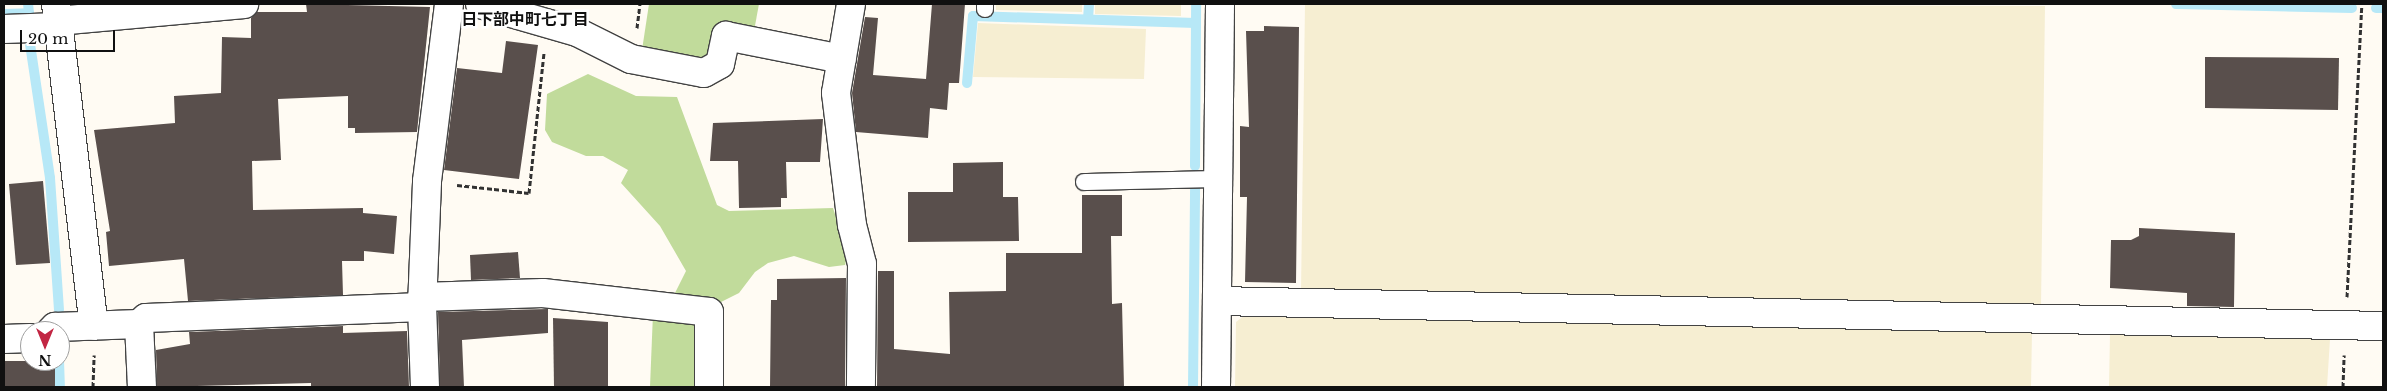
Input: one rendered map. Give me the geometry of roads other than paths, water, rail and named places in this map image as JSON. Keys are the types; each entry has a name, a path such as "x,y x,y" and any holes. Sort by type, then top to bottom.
{"street":[{"path":"4,29 57,17 244,4"},
{"path":"424,387 422,302 427,181 449,4"},
{"path":"480,4 577,32 632,59 704,73 720,64 726,36 842,59"},
{"path":"851,4 836,93 838,133 862,264 861,387"},
{"path":"1216,387 1220,4"},
{"path":"57,17 94,326"},
{"path":"70,329 139,324 146,318 544,293 709,312 709,387"},
{"path":"1217,301 2383,326"},
{"path":"139,324 142,387"},
{"path":"4,339 20,338"}],"lane":[{"path":"1084,182 1218,179"}],"waterway":[{"path":"4,14 29,13 28,4"},
{"path":"1088,19 1089,4"},
{"path":"1195,166 1196,4"},
{"path":"2176,4 2352,8"},
{"path":"2376,8 2383,8"},
{"path":"967,83 973,16 1196,23"},
{"path":"30,44 50,178 59,310"},
{"path":"1193,387 1195,189"},
{"path":"59,371 60,387"}],"district":[{"name":"日下部中町七丁目","path":"525,19"}]}
